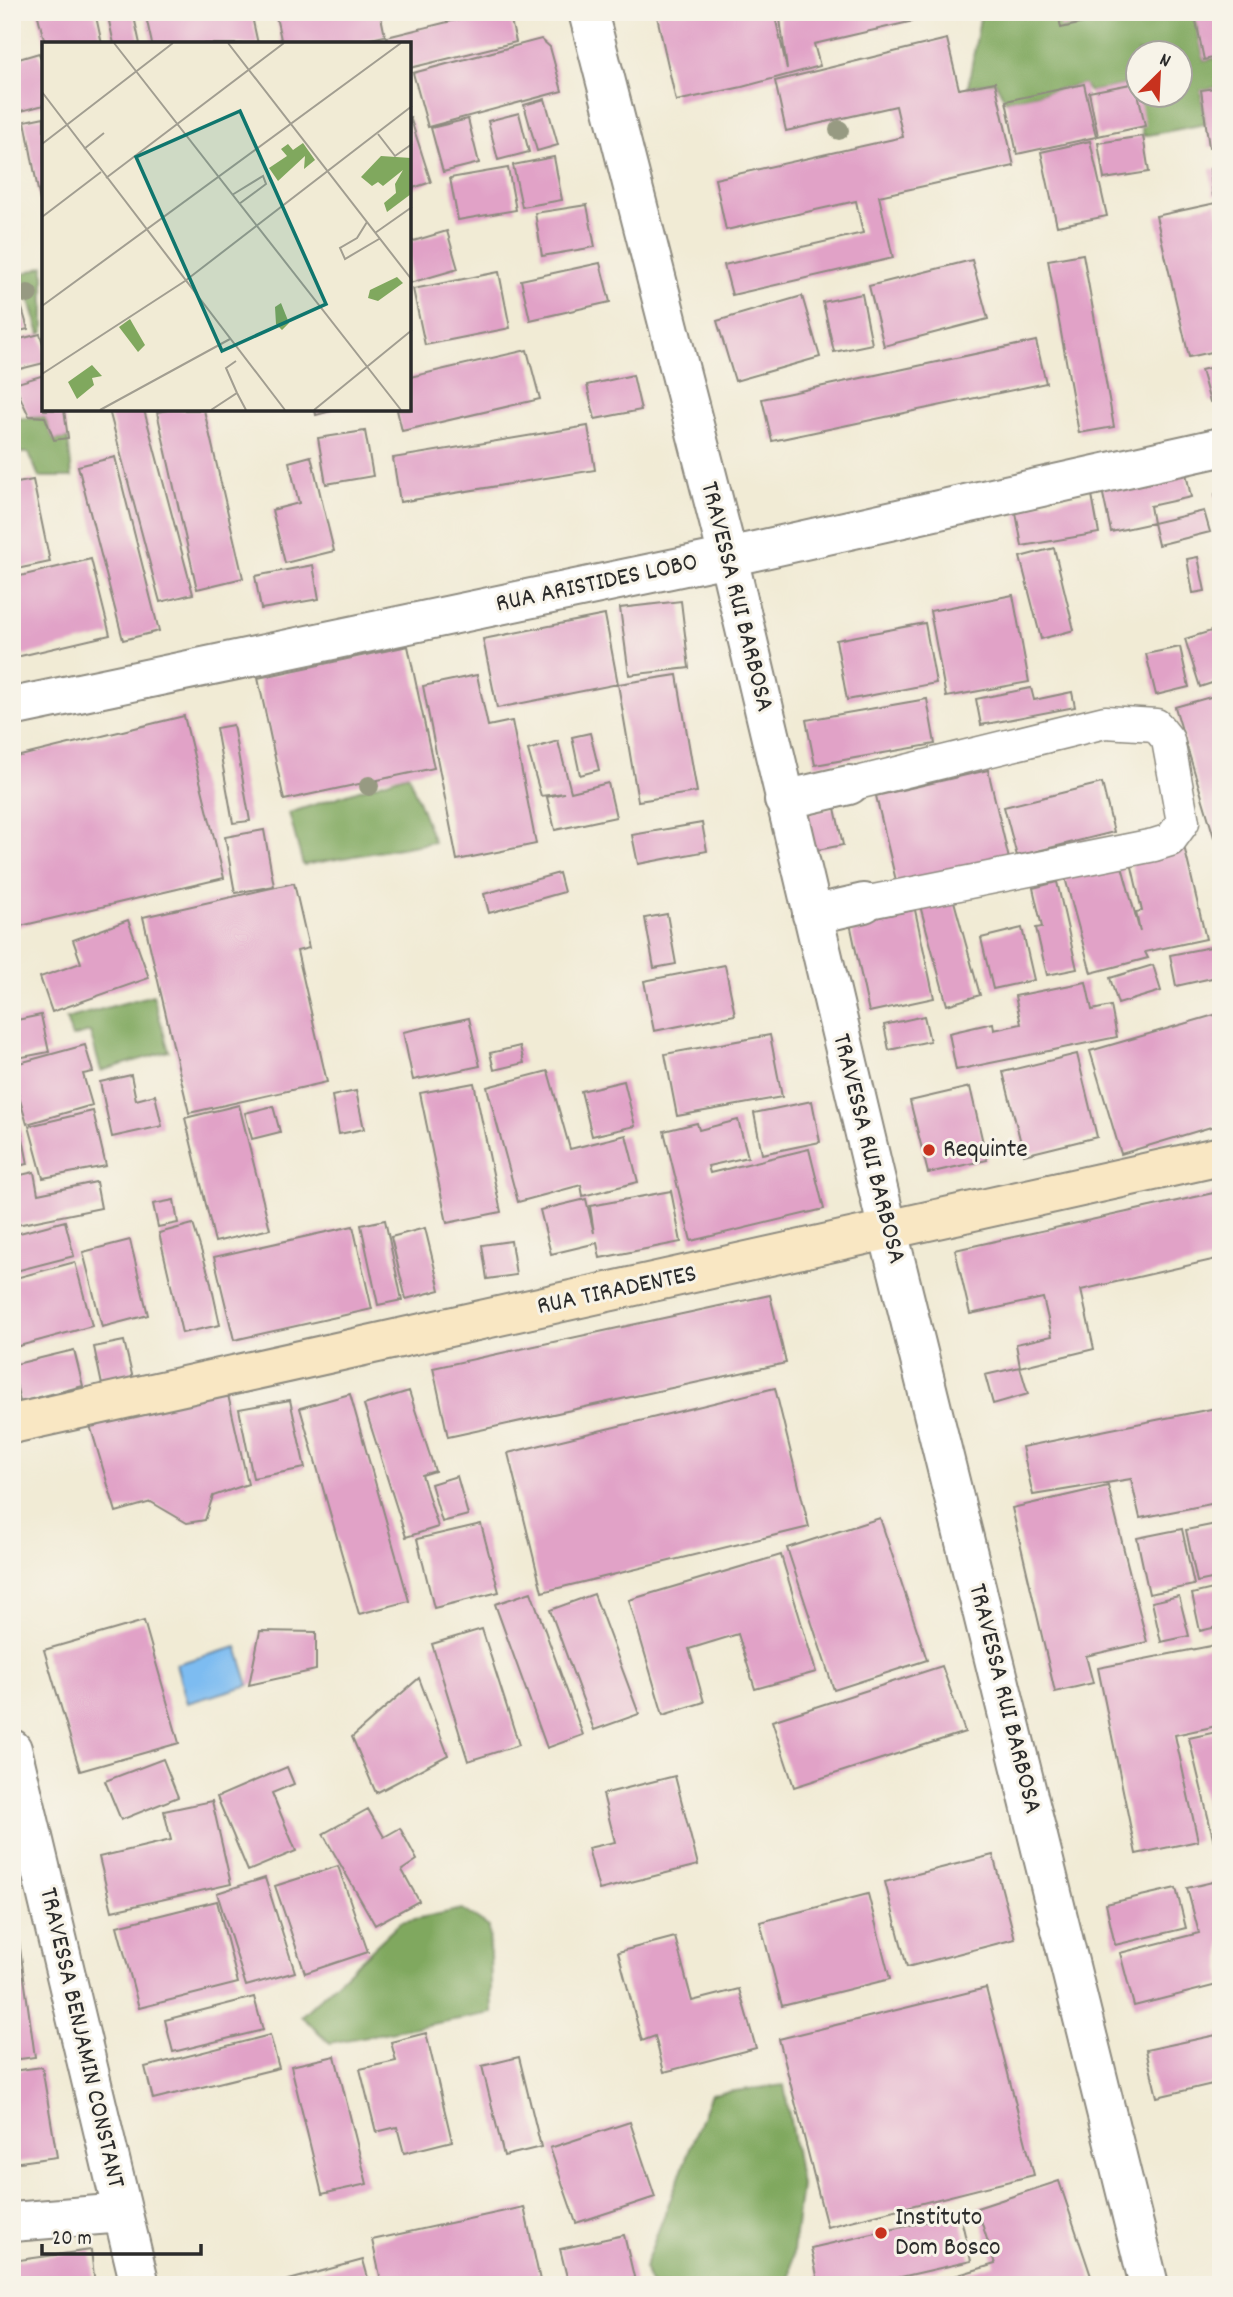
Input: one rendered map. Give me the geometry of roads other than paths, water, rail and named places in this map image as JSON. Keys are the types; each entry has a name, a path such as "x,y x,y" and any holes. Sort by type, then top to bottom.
{"street":[{"name":"TRAVESSA RUI BARBOSA","path":"589,12 728,557 888,1231 1149,2285"},
{"name":"RUA ARISTIDES LOBO","path":"12,707 728,557 1221,447"},
{"path":"784,800 849,785"},
{"path":"812,915 864,903"},
{"name":"RUA TIRADENTES","path":"12,1424 1221,1156"},
{"name":"TRAVESSA BENJAMIN CONSTANT","path":"12,1749 140,2285"},
{"path":"12,2222 123,2213"}],"lane":[{"path":"849,785 1105,722 1156,725 1168,740 1184,822 1170,840 1154,845 864,903"}],"water":[{"path":"237,1647 249,1685 187,1703 176,1664"}],"place":[{"name":"Requinte","path":"929,1150"},
{"name":"Instituto Dom Bosco","path":"881,2233"}]}
